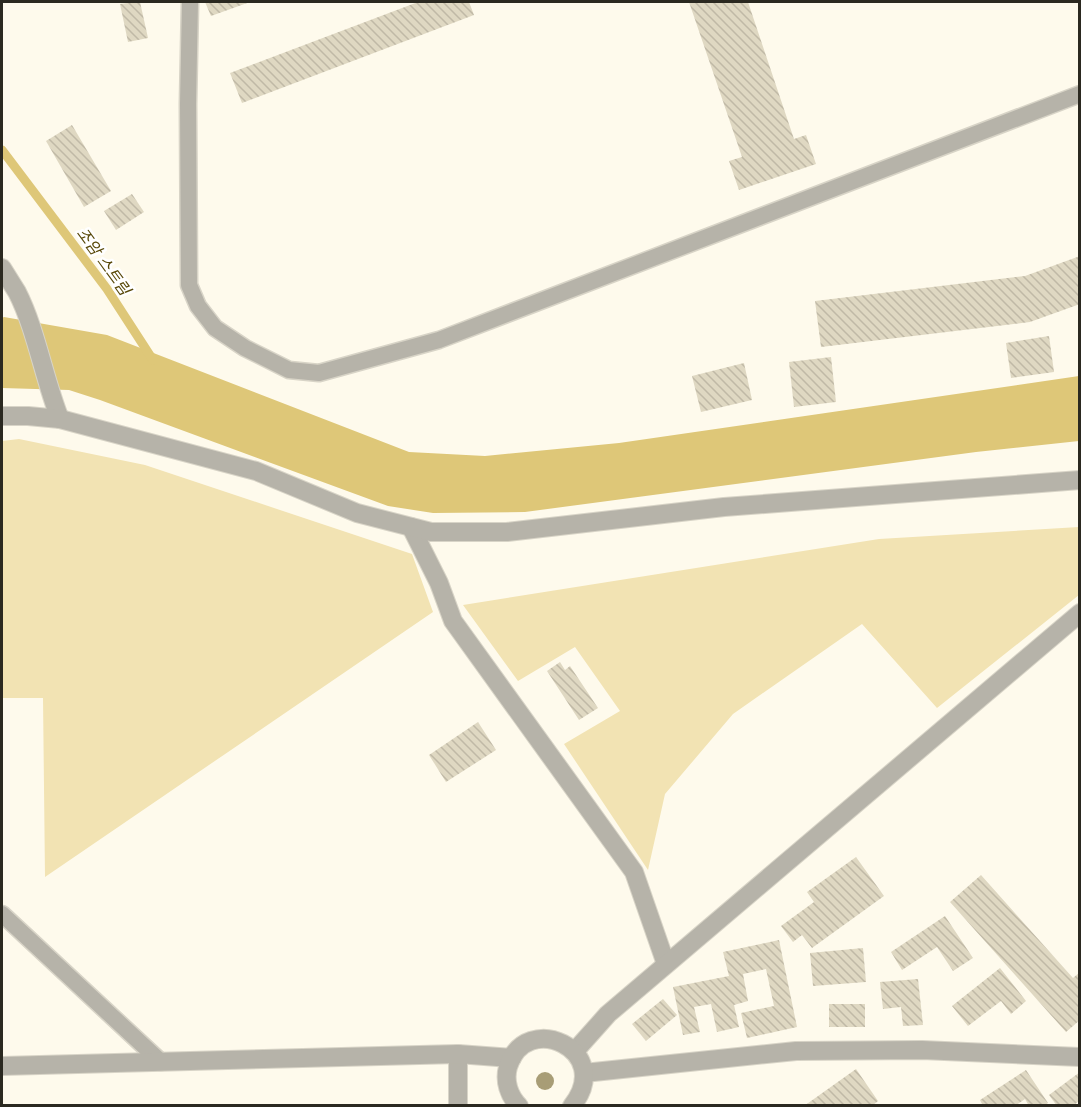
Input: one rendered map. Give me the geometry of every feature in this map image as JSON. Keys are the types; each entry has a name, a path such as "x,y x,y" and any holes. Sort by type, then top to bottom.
{"street":[{"path":"2,268 26,312 60,419"},
{"path":"2,416 60,419 256,471 357,513 430,532 507,532 724,507 1080,480"},
{"path":"411,527 439,583 453,621 634,872 666,964"},
{"path":"575,1051 608,1014 1080,613"},
{"path":"519,1106 510,1094 507,1070 519,1048 541,1039 559,1041 575,1051 581,1061 585,1073 580,1095 572,1106"},
{"path":"585,1073 796,1051 922,1050 1080,1058"},
{"path":"458,1054 458,1106"},
{"path":"2,1066 458,1054 512,1058"}],"lane":[{"path":"190,2 189,285 198,306 215,328 245,348 289,370 320,374 439,340 1080,94"},
{"path":"2,914 161,1062"}],"shaded area":[{"path":"2,318 107,335 409,452 485,456 619,443 1079,376 1079,441 976,452 525,512 433,513 388,506 69,390 2,388"},
{"path":"19,439 145,465 412,554 433,612 45,877 43,698 2,698 2,441"},
{"path":"1079,527 1079,595 937,708 862,624 733,714 665,794 648,870 564,744 620,711 575,647 518,681 463,605 879,539"}],"building":[{"path":"140,2 148,38 128,42 120,4"},
{"path":"205,2 250,2 211,16"},
{"path":"418,2 469,2 474,15 242,103 230,73"},
{"path":"689,2 748,2 794,139 806,135 816,164 739,190 729,161 742,157"},
{"path":"72,125 111,191 84,207 46,141"},
{"path":"132,194 144,212 116,230 104,211"},
{"path":"1080,256 1080,304 1030,322 821,347 815,301 1025,276"},
{"path":"1049,336 1054,372 1011,378 1006,343"},
{"path":"831,357 836,402 794,407 789,362"},
{"path":"744,363 752,400 701,412 692,376"},
{"path":"560,662 565,670 570,666 598,708 579,720 547,671"},
{"path":"478,722 496,750 446,782 429,755"},
{"path":"856,857 884,896 812,948 802,935 793,942 781,926 814,902 807,892"},
{"path":"981,875 1073,978 1080,972 1080,1020 1066,1032 950,902"},
{"path":"945,916 973,958 953,971 937,947 902,970 891,952"},
{"path":"779,940 797,1027 747,1038 741,1013 774,1006 766,969 743,974 748,1001 734,1005 739,1027 717,1032 711,1004 694,1007 700,1032 683,1035 673,987 729,976 723,952"},
{"path":"863,948 866,982 813,986 810,953"},
{"path":"1000,968 1026,1001 1011,1014 1001,1001 968,1026 952,1006"},
{"path":"918,979 923,1025 903,1026 901,1007 883,1009 880,982"},
{"path":"663,999 677,1015 646,1041 632,1024"},
{"path":"829,1004 865,1004 865,1027 829,1027"},
{"path":"856,1069 878,1101 872,1106 804,1106"},
{"path":"1026,1070 1048,1103 1044,1106 1029,1106 1025,1099 1015,1106 983,1106 980,1100"},
{"path":"1080,1072 1080,1100 1073,1106 1057,1106 1049,1095"}],"waterway":[{"name":"조암 스트림","path":"2,150 107,289 153,360"}]}
